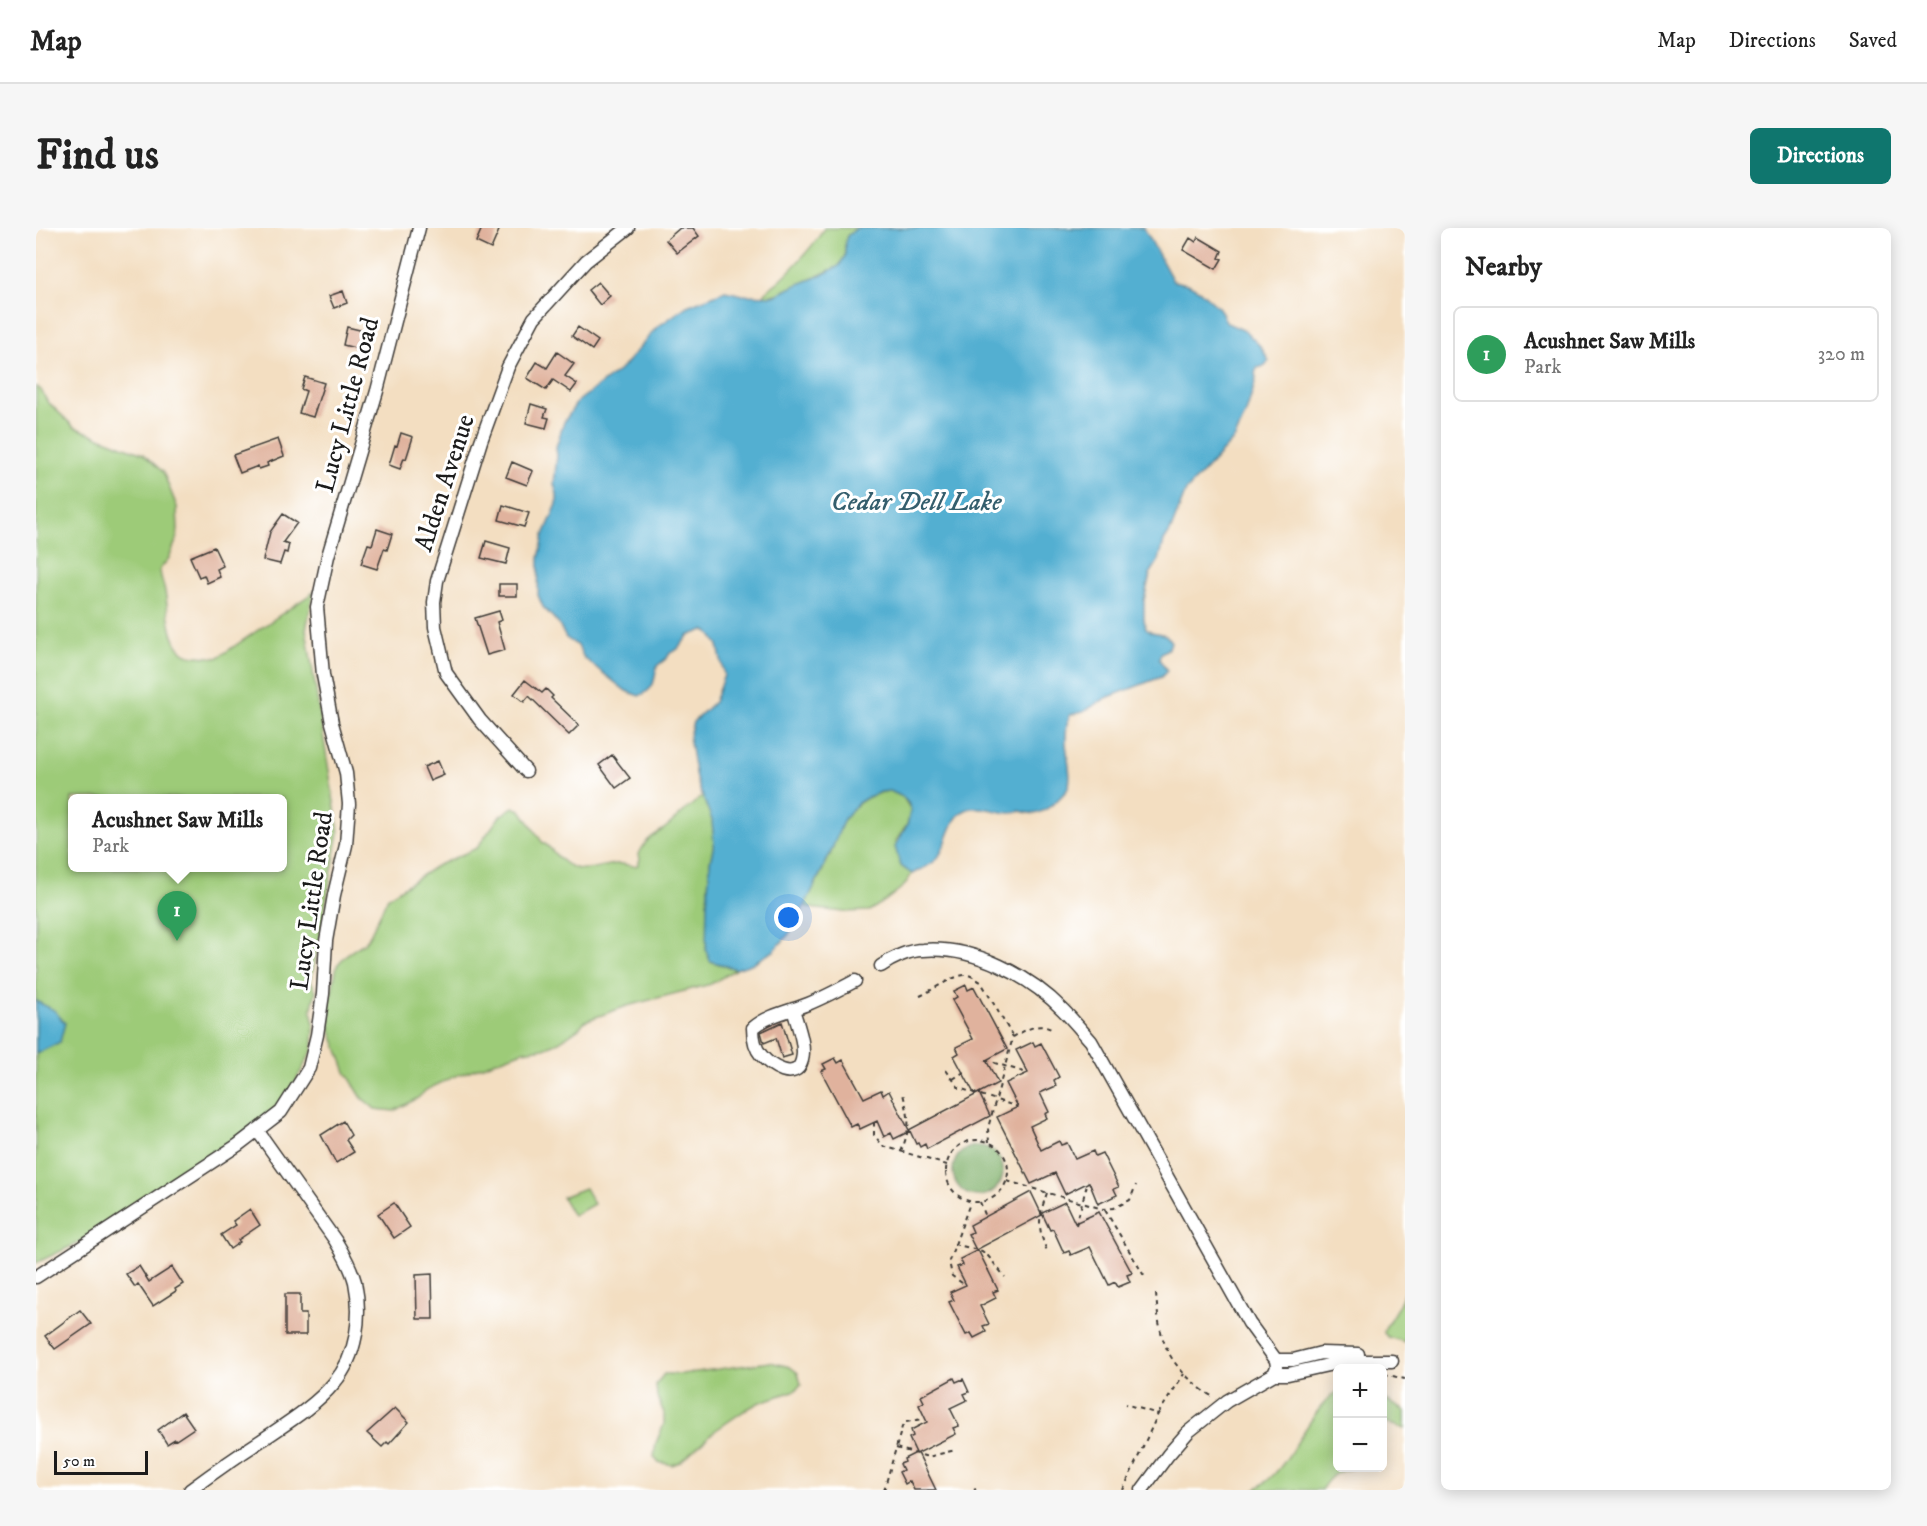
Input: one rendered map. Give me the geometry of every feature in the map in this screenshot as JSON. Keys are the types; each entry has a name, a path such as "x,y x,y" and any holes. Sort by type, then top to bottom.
{"street":[{"name":"Lucy Little Road","path":"36,1277 229,1151 281,1112 309,1068 323,994 326,941 346,845 349,804 346,774 332,723 323,675 317,607 328,556 377,391 419,228"},
{"name":"Alden Avenue","path":"526,771 480,720 446,673 435,627 434,602 437,581 464,493 508,367 534,318 586,261 628,228"},
{"path":"880,966 904,954 921,950 954,952 992,963 1019,977 1062,1009 1091,1041 1249,1323 1276,1360 1277,1367 1274,1374"},
{"path":"793,1009 803,1051 802,1062 797,1069 789,1072 781,1071 761,1055 753,1035 753,1028 761,1021 827,996 855,981"},
{"path":"190,1490 294,1418 321,1396 335,1382 345,1365 353,1346 358,1324 354,1281 346,1260 335,1240 257,1130"},
{"path":"1276,1360 1293,1360 1321,1353 1347,1353 1377,1355 1405,1364"},
{"path":"1142,1490 1188,1432 1227,1401 1274,1374 1288,1374 1346,1361 1392,1360"}],"path":[{"path":"920,996 960,975 968,975 981,982 1013,1036 988,1128 989,1142"},
{"path":"1013,1036 1033,1026 1043,1025 1051,1029"},
{"path":"985,1060 1028,1072"},
{"path":"946,1070 959,1088 1018,1107"},
{"path":"952,1079 964,1072"},
{"path":"901,1152 909,1130 909,1119 903,1094"},
{"path":"874,1122 874,1136 884,1146 947,1165"},
{"path":"971,1140 989,1142 996,1146 1006,1158 1007,1181 993,1199 970,1202 958,1196 949,1185 947,1165 955,1149 963,1143 971,1140"},
{"path":"1007,1181 1103,1209 1114,1208 1130,1200 1136,1185"},
{"path":"1076,1225 1088,1181"},
{"path":"1047,1193 1039,1215 1039,1227 1041,1239 1048,1253"},
{"path":"962,1283 952,1276 949,1261 970,1202"},
{"path":"981,1202 986,1217"},
{"path":"1103,1209 1107,1212 1146,1279"},
{"path":"954,1244 982,1251 1005,1277"},
{"path":"1156,1294 1162,1338 1169,1356 1204,1392 1215,1397"},
{"path":"1123,1490 1158,1414 1184,1374"},
{"path":"1387,1375 1405,1379"},
{"path":"1125,1404 1158,1414"},
{"path":"884,1490 902,1427 906,1422 922,1419"},
{"path":"896,1448 928,1457 955,1450"}],"green space":[{"path":"824,228 857,228 847,236 845,256 839,266 781,293 763,297 804,255"},
{"path":"36,386 47,401 74,427 143,454 163,472 177,507 178,530 169,558 160,571 170,625 182,651 189,655 217,658 314,592 306,629 339,833 311,981 316,991 311,1011 314,1024 313,1049 283,1104 259,1125 233,1140 209,1160 164,1185 149,1198 119,1214 80,1242 36,1263"},
{"path":"890,791 903,797 911,810 907,825 896,841 901,866 912,874 904,886 869,911 844,912 809,908 805,905 830,855 843,821 853,808 866,798"},
{"path":"704,795 712,820 714,844 710,862 707,904 710,961 736,969 711,984 627,1006 585,1021 559,1042 544,1048 523,1051 453,1077 426,1090 418,1098 394,1111 375,1109 362,1098 346,1072 331,1031 329,1005 337,965 347,954 364,943 370,935 388,897 436,866 477,848 500,816 513,807 521,810 542,842 566,864 586,869 618,864 638,865 639,854 646,842"},
{"path":"973,1146 983,1146 996,1153 1003,1166 1003,1176 996,1189 983,1196 973,1196 964,1192 957,1185 953,1176 953,1166 957,1157 964,1150"},
{"path":"585,1188 594,1204 573,1216 562,1197"},
{"path":"1405,1289 1405,1342 1388,1337 1384,1333"},
{"path":"770,1362 790,1367 798,1373 801,1384 796,1390 758,1403 744,1411 716,1430 680,1462 672,1465 658,1462 654,1457 656,1443 664,1424 664,1413 657,1397 656,1384 664,1374 682,1374"},
{"path":"1333,1395 1333,1472 1339,1472 1334,1474 1321,1490 1254,1490 1278,1470 1325,1402"},
{"path":"1387,1400 1405,1411 1405,1429 1388,1423"}],"water":[{"name":"Cedar Dell Lake","path":"857,228 1144,228 1173,281 1188,284 1199,290 1219,308 1227,323 1245,331 1261,347 1269,361 1257,368 1246,413 1235,438 1186,491 1170,532 1164,541 1159,560 1150,574 1144,600 1144,620 1146,628 1166,635 1171,642 1169,648 1161,653 1159,659 1167,671 1161,677 1106,698 1083,712 1070,715 1066,744 1070,780 1066,791 1049,807 1035,814 1020,811 1005,813 979,808 972,808 961,813 936,860 912,874 901,866 895,847 907,825 911,810 908,803 903,797 890,791 868,797 858,803 844,819 830,854 789,934 774,951 751,964 736,969 710,961 706,950 710,862 714,844 712,820 696,779 689,736 693,722 714,702 724,675 718,645 709,632 704,630 688,636 678,649 670,653 657,666 651,688 639,696 626,691 584,658 578,646 566,638 558,623 543,607 538,595 539,558 544,535 557,504 554,484 556,447 564,422 577,402 622,368 656,328 687,306 725,291 743,295 774,296 822,275 839,266 845,256 847,236"},
{"path":"36,1001 54,1010 65,1023 60,1042 36,1054"}],"building":[{"path":"482,228 500,228 491,249 476,242"},
{"path":"680,228 693,228 699,236 677,253 666,240"},
{"path":"1198,237 1222,251 1219,258 1222,259 1216,269 1183,250 1190,238 1196,242"},
{"path":"598,282 610,296 600,305 588,290"},
{"path":"343,291 347,303 334,308 329,296"},
{"path":"347,327 364,331 359,349 343,345"},
{"path":"578,327 598,341 592,350 572,336"},
{"path":"557,352 574,364 565,376 577,384 571,392 553,380 546,390 527,378 537,362 547,368"},
{"path":"305,377 324,383 313,417 299,413 306,391 301,389"},
{"path":"531,404 547,409 544,417 549,418 546,428 526,423"},
{"path":"401,433 413,437 400,469 389,465"},
{"path":"278,439 284,456 267,463 268,466 259,469 258,466 240,473 233,455"},
{"path":"512,462 533,471 527,485 506,477"},
{"path":"503,505 529,513 524,527 499,520"},
{"path":"283,514 297,523 283,542 289,544 287,553 284,552 280,564 263,560 270,532"},
{"path":"377,529 392,534 377,569 361,564 368,544 372,545"},
{"path":"486,541 510,548 506,564 481,558"},
{"path":"214,547 223,566 217,569 220,577 207,583 204,575 199,577 190,557"},
{"path":"499,584 517,584 517,596 499,596"},
{"path":"499,611 502,620 497,622 505,650 487,655 475,618"},
{"path":"525,680 542,693 546,689 553,696 551,698 579,725 569,735 529,696 524,702 514,694"},
{"path":"612,755 630,778 616,788 599,765"},
{"path":"438,761 444,775 430,781 424,767"},
{"path":"966,985 968,990 974,987 1007,1049 986,1060 998,1083 975,1095 954,1056 959,1053 956,1047 973,1039 952,1000 957,997 954,991"},
{"path":"782,1022 792,1055 782,1058 776,1038 764,1043 761,1032"},
{"path":"1033,1042 1035,1046 1041,1043 1059,1077 1054,1080 1056,1086 1040,1093 1049,1112 1045,1114 1047,1118 1030,1126 1041,1150 1059,1141 1061,1145 1067,1143 1075,1159 1093,1151 1095,1156 1102,1153 1119,1187 1114,1189 1117,1195 1098,1204 1089,1182 1065,1194 1055,1173 1031,1184 997,1117 1018,1107 1006,1083 1028,1073 1016,1050"},
{"path":"835,1058 838,1063 843,1060 864,1098 881,1090 883,1095 889,1091 909,1130 979,1093 990,1116 927,1149 925,1144 920,1147 918,1143 916,1144 910,1131 894,1139 891,1133 884,1137 877,1121 860,1129 857,1124 851,1127 821,1071 826,1069 823,1064"},
{"path":"343,1121 351,1135 346,1140 354,1152 336,1163 321,1135"},
{"path":"1031,1192 1042,1215 976,1250 968,1234 973,1232 970,1225"},
{"path":"1065,1202 1075,1223 1099,1212 1132,1273 1127,1275 1130,1282 1118,1287 1115,1282 1109,1285 1090,1247 1071,1255 1069,1251 1064,1253 1053,1229 1050,1230 1042,1213"},
{"path":"394,1203 410,1227 394,1238 378,1214"},
{"path":"250,1209 260,1225 238,1240 240,1242 230,1249 221,1235 236,1225 233,1221"},
{"path":"978,1250 998,1290 993,1292 996,1298 980,1306 989,1324 983,1326 986,1332 974,1338 971,1333 966,1335 949,1302 954,1300 950,1292 966,1285 957,1267 963,1265 960,1259"},
{"path":"139,1266 149,1282 172,1267 183,1284 153,1306 138,1284 135,1287 126,1274"},
{"path":"432,1274 433,1319 417,1319 416,1275"},
{"path":"285,1294 300,1294 300,1314 306,1314 306,1335 285,1335"},
{"path":"80,1310 91,1324 55,1349 45,1336"},
{"path":"954,1378 956,1382 963,1379 969,1392 964,1394 967,1400 950,1408 959,1426 953,1428 956,1434 918,1453 936,1490 914,1490 910,1481 905,1484 899,1472 903,1470 900,1464 905,1462 904,1459 916,1453 909,1438 913,1436 911,1430 927,1422 919,1405 924,1402 921,1396"},
{"path":"395,1408 409,1422 389,1444 387,1442 382,1447 367,1433"},
{"path":"183,1412 194,1428 167,1444 158,1430"}],"place":[{"name":"Acushnet Saw Mills","path":"177,941"}]}
